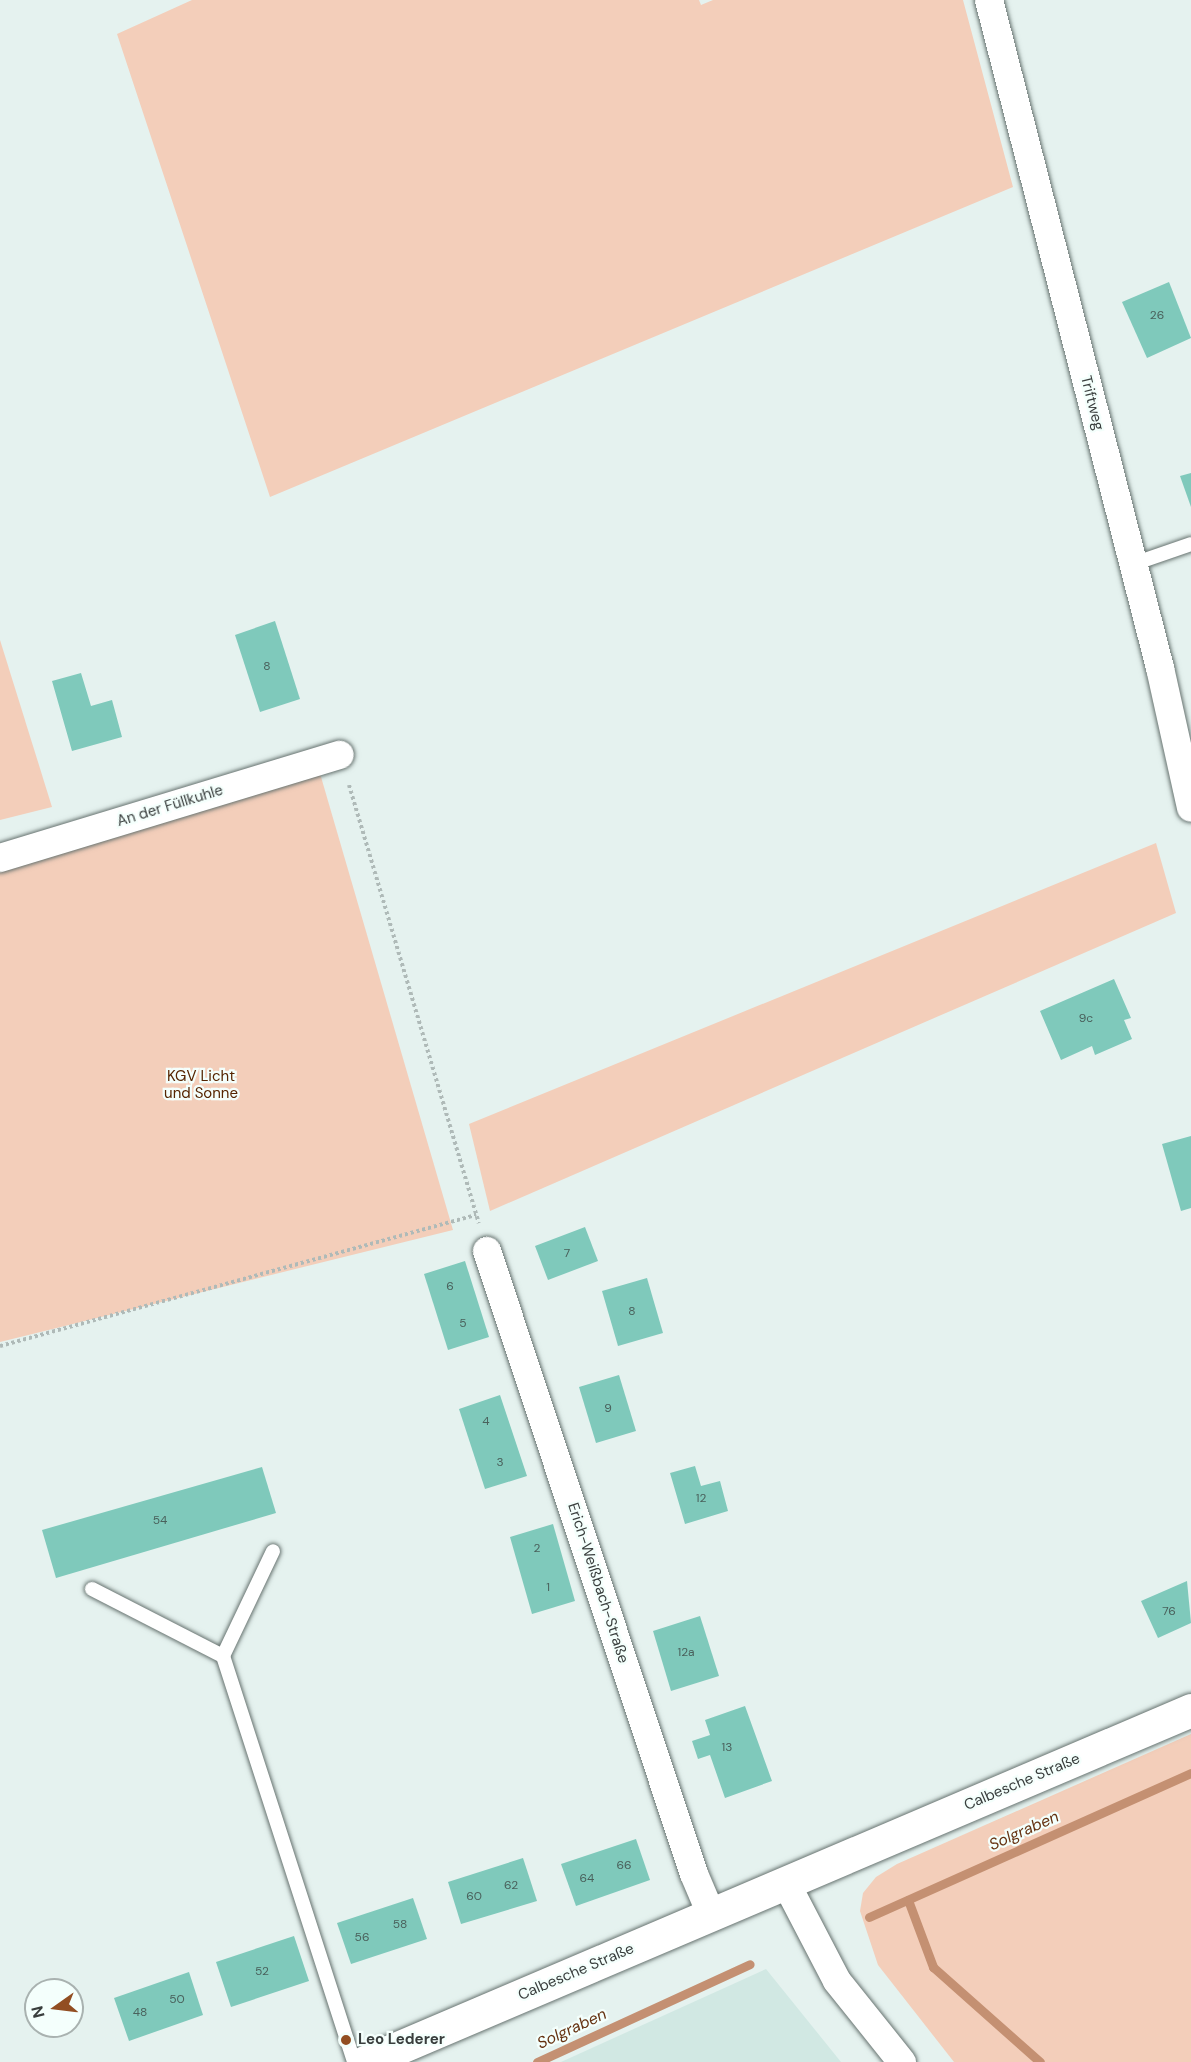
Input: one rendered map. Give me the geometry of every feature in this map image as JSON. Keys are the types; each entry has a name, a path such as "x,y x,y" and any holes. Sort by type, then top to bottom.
{"main road":[{"name":"Calbesche Straße","path":"365,2062 1191,1710"}],"street":[{"name":"Triftweg","path":"988,0 1133,564 1191,808"},
{"name":"An der Füllkuhle","path":"0,858 340,755"},
{"name":"Erich-Weißbach-Straße","path":"488,1251 694,1874 711,1914"},
{"path":"786,1883 837,1981 902,2062"}],"lane":[{"path":"1133,564 1191,544"},
{"path":"273,1551 223,1656 354,2062"},
{"path":"92,1588 223,1656"}],"path":[{"path":"340,755 488,1251"},
{"path":"0,1346 476,1215"}],"shaded area":[{"path":"766,1969 841,2062 561,2062"}],"green space":[{"path":"192,0 699,0 701,5 713,0 963,0 1013,187 270,497 117,34"},
{"path":"0,640 52,807 0,820"},
{"name":"KGV Licht und Sonne","path":"319,770 453,1230 0,1342 0,865"},
{"path":"1156,843 1176,913 490,1211 469,1124"},
{"path":"1191,1734 1191,2062 954,2062 878,1965 860,1911 863,1893 876,1877 897,1864"}],"building":[{"path":"1169,282 1191,338 1147,358 1122,302"},
{"path":"1191,473 1191,507 1180,476"},
{"path":"275,621 300,699 260,712 235,635"},
{"path":"81,673 91,706 112,700 122,737 72,751 52,681"},
{"path":"1114,979 1131,1018 1124,1020 1132,1039 1095,1055 1092,1046 1061,1060 1040,1011"},
{"path":"1191,1136 1191,1208 1181,1211 1162,1144"},
{"path":"585,1227 598,1261 548,1280 535,1246"},
{"path":"465,1261 489,1337 448,1350 424,1274"},
{"path":"647,1278 663,1333 618,1346 602,1291"},
{"path":"619,1375 636,1431 596,1443 579,1387"},
{"path":"500,1395 527,1476 485,1489 459,1409"},
{"path":"695,1466 701,1486 720,1481 728,1511 685,1524 670,1473"},
{"path":"262,1467 276,1513 56,1578 42,1530"},
{"path":"553,1524 575,1601 532,1614 510,1537"},
{"path":"1187,1581 1191,1623 1158,1638 1141,1601"},
{"path":"700,1616 719,1676 671,1691 653,1631"},
{"path":"745,1706 772,1781 725,1798 710,1755 698,1759 692,1741 710,1735 705,1720"},
{"path":"636,1839 650,1880 576,1906 561,1864"},
{"path":"523,1858 537,1901 461,1924 448,1882"},
{"path":"413,1898 427,1939 351,1964 337,1923"},
{"path":"294,1936 309,1981 231,2007 216,1962"},
{"path":"189,1972 203,2015 129,2041 114,1998"}],"waterway":[{"name":"Solgraben","path":"869,1917 1191,1773"},
{"path":"908,1900 933,1967 1040,2062"},
{"name":"Solgraben","path":"537,2062 750,1964"}],"place":[{"name":"Leo Lederer","path":"346,2040"}]}
